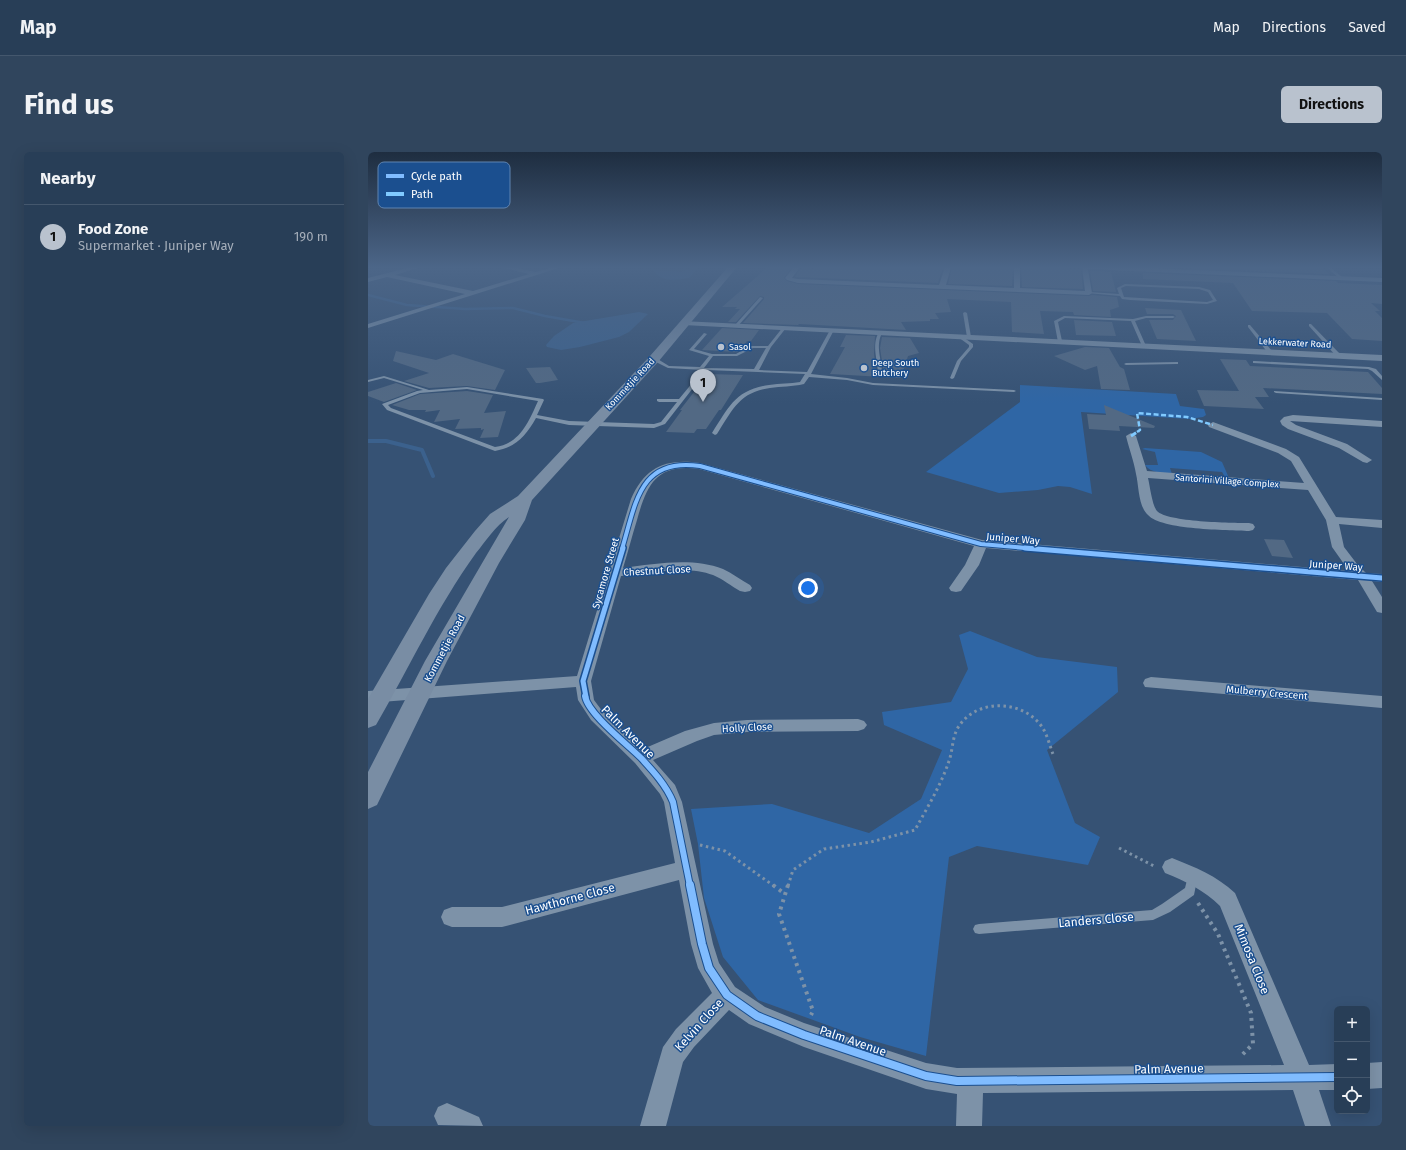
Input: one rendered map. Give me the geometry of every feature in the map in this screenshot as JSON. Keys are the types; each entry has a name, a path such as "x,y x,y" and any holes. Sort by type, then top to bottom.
{"main road":[{"name":"Kommetjie Road","path":"368,719 375,697 453,572 496,518 524,499 654,358 693,312"},
{"name":"Kommetjie Road","path":"368,798 436,661 490,563 516,520 524,499"}],"street":[{"path":"368,326 411,312"},
{"name":"Lekkerwater Road","path":"684,323 1382,358"},
{"path":"1367,460 1343,446 1285,422 1286,420 1293,418 1382,424"},
{"path":"1213,425 1288,454 1296,461 1332,520 1338,547 1352,567 1362,576 1382,609"},
{"path":"1132,436 1151,512 1157,517 1170,521 1249,527"},
{"name":"Juniper Way","path":"653,474 661,470 677,466 700,466 981,544 1382,578"},
{"name":"Sycamore Street","path":"583,681 637,499 647,480 653,474"},
{"name":"Santorini Village Complex","path":"1142,474 1312,487"},
{"path":"1332,520 1382,524"},
{"path":"956,588 972,565 981,544"},
{"name":"Chestnut Close","path":"614,573 664,568 703,568 718,572 745,588"},
{"path":"375,697 583,681"},
{"name":"Palm Avenue","path":"583,681 586,700 597,716 641,758 668,790 693,860 700,937 709,968 727,995 757,1016 804,1035 926,1076 957,1081 1334,1077"},
{"name":"Mulberry Crescent","path":"1151,683 1382,702"},
{"name":"Holly Close","path":"641,758 691,736 714,729 747,726 858,725"},
{"name":"Hawthorne Close","path":"452,917 502,917 693,860"},
{"name":"Mimosa Close","path":"1172,867 1192,883 1215,888 1228,900 1302,1078 1318,1126"},
{"name":"Kelvin Close","path":"653,1126 672,1056 685,1038 727,995"},
{"path":"1370,1076 1382,1075"},
{"path":"969,1126 970,1081"},
{"path":"447,1116 470,1126"}],"lane":[{"path":"736,326 748,312"},
{"path":"965,313 970,337"},
{"path":"1060,341 1056,321 1059,318 1132,320 1146,317 1173,317"},
{"path":"1132,320 1144,346"},
{"path":"1310,325 1339,356"},
{"path":"1249,326 1270,352"},
{"path":"756,370 769,347 784,328"},
{"path":"715,433 733,404 740,396 759,388 802,383 832,330"},
{"path":"880,333 877,338 877,350 881,364 880,374"},
{"path":"705,334 691,350 712,355 737,355 752,347 769,347"},
{"path":"952,378 955,366 960,358 971,347 971,345 959,336"},
{"path":"534,416 569,423 648,427 658,426 663,423 681,401 712,355"},
{"path":"654,358 668,367 756,370 808,374 873,384 1014,391"},
{"path":"1255,362 1369,368 1374,370 1382,379"},
{"path":"1126,364 1176,363"},
{"path":"369,381 384,377 430,391"},
{"path":"474,388 541,400 529,427 516,442 506,447 495,449 389,409 384,405 387,402 414,393 430,391 474,388"},
{"path":"1276,392 1382,399"},
{"path":"659,400 681,401"},
{"name":"Landers Close","path":"979,930 1153,915 1166,908 1192,883"}],"path":[{"path":"804,1035 813,1011 779,914 793,870 824,849 871,842 915,830 938,791 950,760 959,726 974,711 998,704 1025,711 1040,723 1053,754"},
{"path":"693,860 698,844 725,851 786,894"},
{"path":"1119,848 1155,867 1172,867"},
{"path":"1192,883 1218,934 1251,1012 1253,1044 1240,1056 1233,1056"}],"shaded area":[{"path":"636,312 648,314 629,332 619,337 580,347 561,350 547,347 546,345 554,336 573,323"},
{"path":"1020,385 1176,394 1180,406 1204,409 1206,415 1203,417 1189,419 1081,412 1092,494 1070,487 1058,486 1038,490 999,493 926,472 1020,402"},
{"path":"1142,449 1201,452 1222,462 1229,478 1225,477 1222,472 1170,468 1172,474 1150,470 1145,465 1158,465 1155,452"},
{"path":"970,631 1037,657 1117,667 1118,692 1047,750 1075,823 1100,837 1088,865 977,846 949,857 926,1056 860,1037 758,1000 723,957 704,898 698,844 691,809 772,804 869,833 921,799 942,750 884,725 882,712 951,702 968,669 959,635"}],"building":[{"path":"737,312 745,312 736,322 728,322"},
{"path":"752,312 944,312 935,313 939,319 930,319 930,321 901,322 906,330 799,324 743,323"},
{"path":"1011,312 1040,312 1044,334 1012,332"},
{"path":"1073,312 1110,312 1111,317 1074,315"},
{"path":"1146,312 1182,312 1196,341 1157,339 1149,320 1173,320 1176,316 1173,314 1147,314"},
{"path":"1306,312 1376,312 1382,318 1382,341 1352,339 1327,313"},
{"path":"1074,320 1112,322 1116,336 1076,335"},
{"path":"722,328 759,330 751,341 747,341 737,352 702,350"},
{"path":"846,335 875,336 874,353 876,374 879,376 884,374 880,348 882,337 910,338 919,353 908,356 901,378 830,374 845,347 840,347"},
{"path":"1085,347 1109,348 1120,367 1124,369 1130,390 1101,389 1097,366 1085,370 1054,356"},
{"path":"396,351 436,360 453,354 505,370 495,390 467,386 429,388 404,381 429,373 393,361"},
{"path":"1220,359 1246,360 1250,366 1368,372 1382,388 1382,394 1263,388 1269,397 1255,397 1264,409 1204,406 1197,390 1239,391"},
{"path":"550,367 558,380 540,383 536,383 526,368"},
{"path":"708,374 743,375 721,410 719,410 706,429 697,429 694,433 666,432 682,410 680,410"},
{"path":"396,383 417,390 384,402 368,396 368,392"},
{"path":"467,391 493,395 484,413 506,411 498,437 480,438 484,429 481,430 481,428 455,429 460,419 434,422 440,410 425,412 426,410 409,410 392,405 420,394"},
{"path":"1104,405 1155,426 1154,428 1119,426 1120,431 1089,429 1087,414 1106,415"},
{"path":"1264,539 1284,540 1293,558 1272,556"}],"waterway":[{"path":"531,312 585,323"},
{"path":"368,441 386,441 422,450 433,476"}],"marked path":[{"path":"1131,436 1140,430 1137,413 1187,417 1213,425"}],"cycle path":[{"path":"1334,1077 957,1081 926,1076 804,1035 757,1016 727,995 709,968 702,944 673,802 668,790 641,758 597,716 586,700 583,681 637,499 644,485 655,473 667,467 680,465 700,466 981,544 1382,578"}],"place":[{"name":"Sasol","path":"721,347"},
{"name":"Deep South Butchery","path":"864,368"},
{"name":"Food Zone","path":"703,402"}]}
